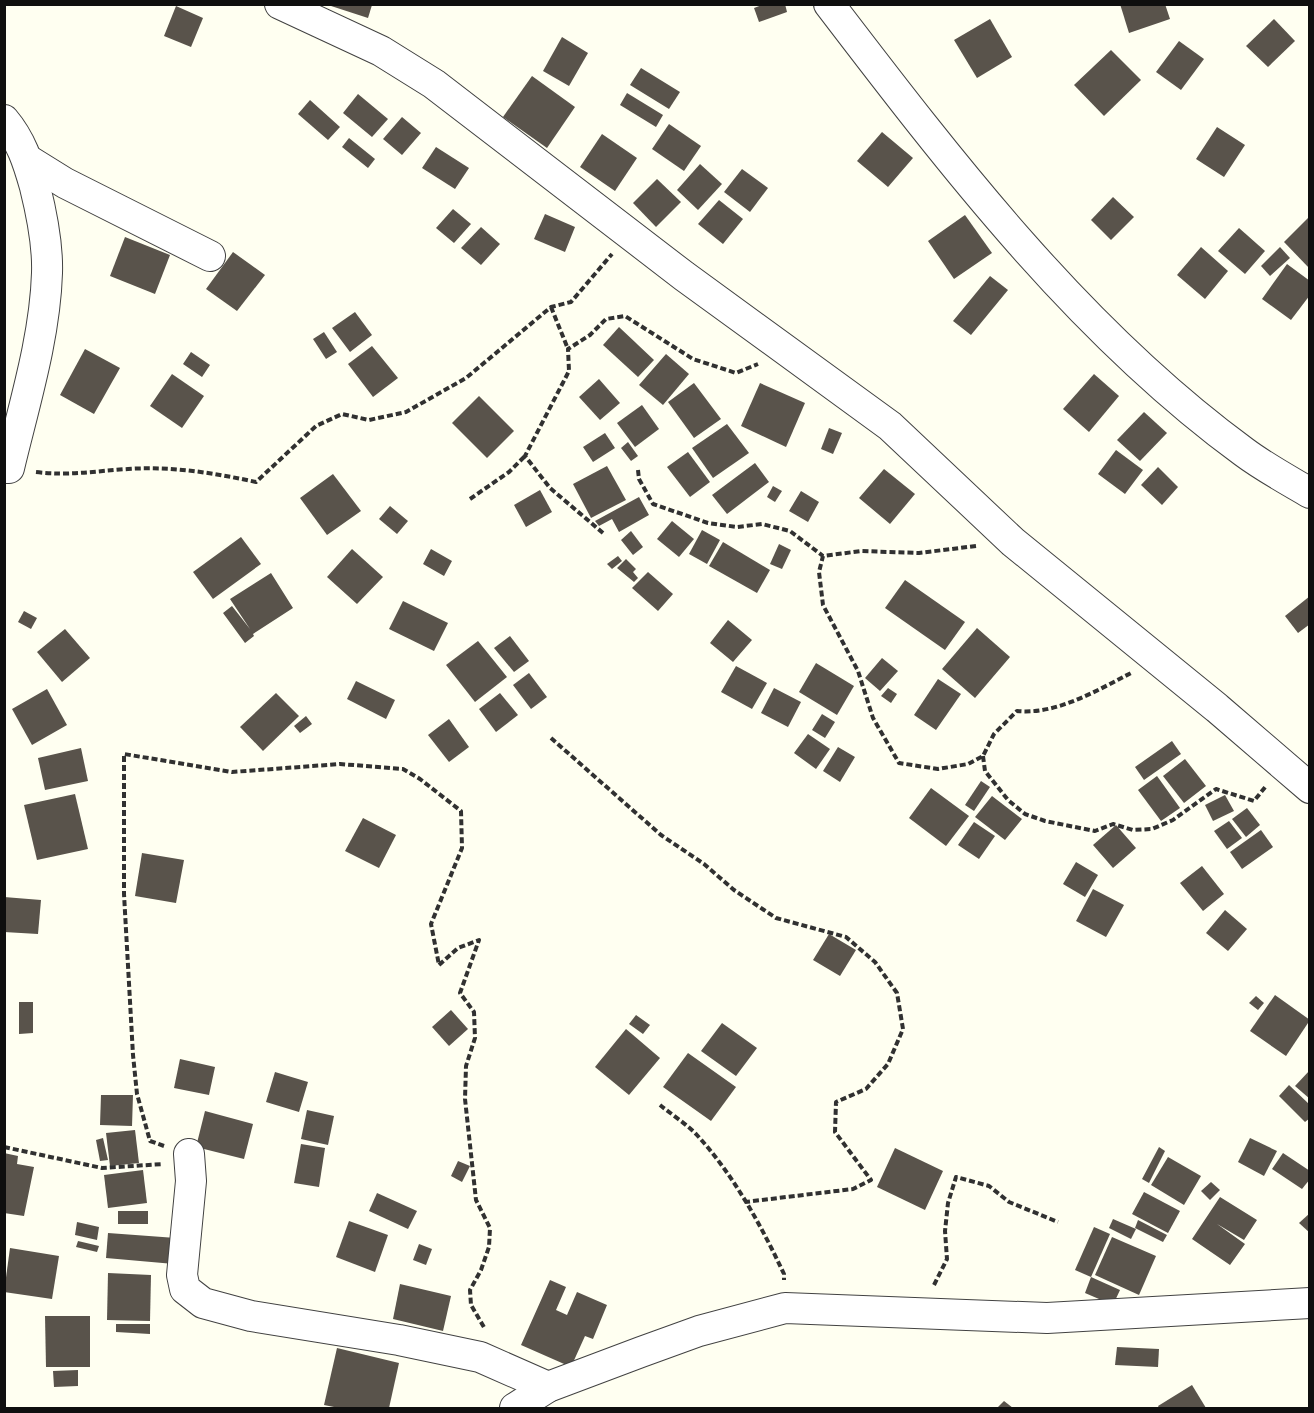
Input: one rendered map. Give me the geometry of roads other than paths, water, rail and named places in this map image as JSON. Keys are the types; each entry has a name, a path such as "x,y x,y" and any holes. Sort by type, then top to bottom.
{"street":[{"path":"280,4 381,51 434,84 630,235 890,426 1013,542 1217,708 1300,780"},
{"path":"829,4 924,128 999,219 1135,362 1245,453 1310,493"},
{"path":"4,120 15,133 28,160 42,218 47,273 39,336 7,468"},
{"path":"28,160 65,183 210,256"},
{"path":"189,1154 191,1181 182,1275 185,1289 203,1303 251,1316 399,1340 480,1357 548,1387"},
{"path":"515,1408 548,1387 699,1331 785,1308 1047,1318 1310,1304"}]}
